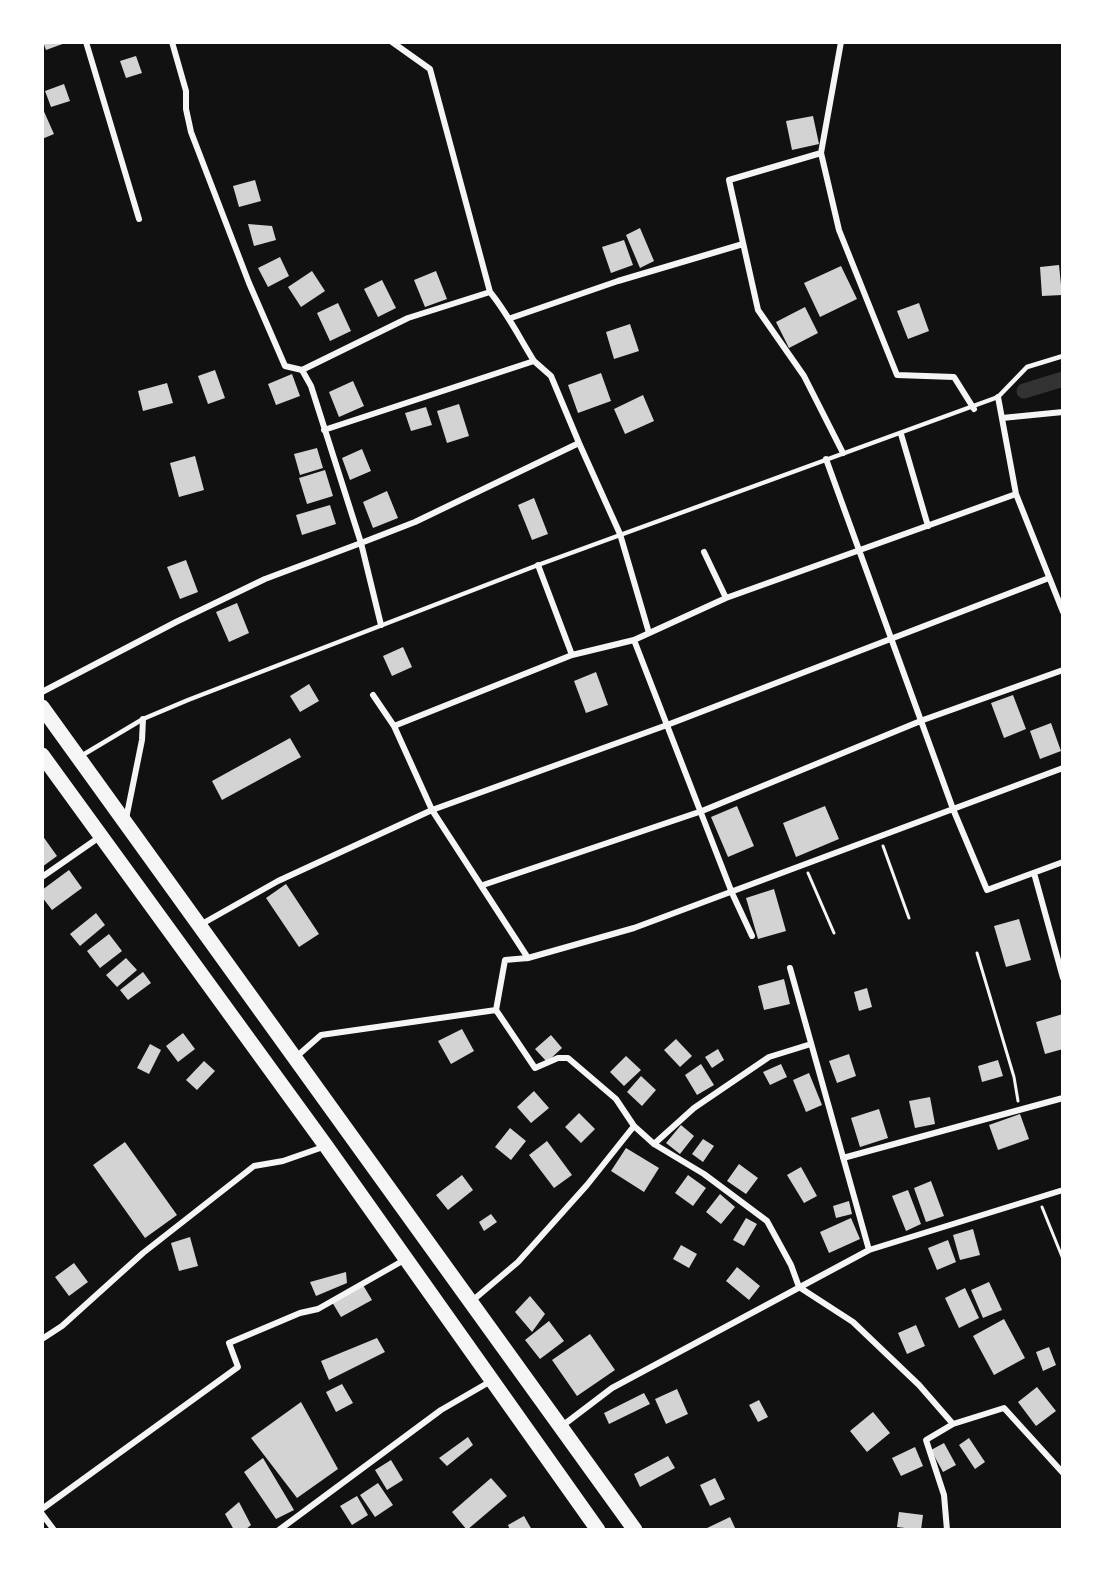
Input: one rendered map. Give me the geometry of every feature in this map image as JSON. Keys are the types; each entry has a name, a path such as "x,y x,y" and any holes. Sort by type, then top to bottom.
{"highway":[{"path":"42,707 296,1057 469,1304 635,1530"},
{"path":"42,755 47,771 101,836 326,1146 596,1529"}],"street":[{"path":"86,42 139,219"},
{"path":"172,42 186,91 186,109 191,132 244,272 285,366 302,370 408,318 490,292"},
{"path":"392,42 430,69 490,292 511,318 514,329 534,361 551,376 620,534 649,633"},
{"path":"841,42 821,153 839,230 897,375 954,377 973,408"},
{"path":"821,153 729,180 758,310 804,376 843,453"},
{"path":"511,318 618,281 743,244"},
{"path":"324,430 534,361"},
{"path":"302,370 311,386 361,543 381,625"},
{"path":"998,397 1016,494 1063,612"},
{"path":"1002,418 1063,412"},
{"path":"901,434 928,526"},
{"path":"42,692 265,579 415,522 579,443"},
{"path":"826,459 890,638 923,720 953,809 987,890 1063,862"},
{"path":"394,726 572,655 634,640 726,598 1016,494"},
{"path":"704,552 726,598"},
{"path":"538,565 572,655"},
{"path":"200,925 278,881 432,810 667,725 1049,578"},
{"path":"634,640 732,893 752,936"},
{"path":"483,885 702,811 923,720 1063,670"},
{"path":"373,695 394,726 432,810 483,885 528,958"},
{"path":"125,822 142,740 143,719"},
{"path":"953,1424 919,1384 854,1322 799,1287 791,1264 767,1221 704,1174 654,1143 634,1126 616,1099 568,1059 558,1058 535,1068 496,1010 505,960 528,958 634,928 1063,768"},
{"path":"42,877 101,836"},
{"path":"1034,873 1063,978"},
{"path":"790,968 869,1250"},
{"path":"296,1057 321,1035 496,1010"},
{"path":"654,1143 694,1108 769,1057 811,1044"},
{"path":"843,1158 1063,1098"},
{"path":"469,1304 518,1262 587,1185 634,1126"},
{"path":"42,1339 62,1326 143,1253 254,1166 283,1161 326,1146"},
{"path":"561,1427 612,1388 869,1250 1063,1190"},
{"path":"42,1509 238,1367 229,1343 300,1313 318,1309 406,1259"},
{"path":"279,1530 441,1410 492,1381"},
{"path":"947,1530 944,1495 926,1440 953,1424 1004,1408 1063,1473"},
{"path":"42,1514 54,1530"}],"lane":[{"path":"78,757 143,719 381,625 620,534 973,408 998,397 1027,367 1063,356"}],"path":[{"path":"879,836 909,918"},
{"path":"804,863 834,933"},
{"path":"977,954 1014,1077 1020,1109"},
{"path":"1038,1197 1063,1259"}],"building":[{"path":"43,42 68,42 46,50"},
{"path":"136,56 142,73 126,78 120,61"},
{"path":"64,84 70,101 51,107 45,91"},
{"path":"42,107 54,134 42,139"},
{"path":"813,116 819,144 792,150 786,121"},
{"path":"255,180 261,201 239,207 233,186"},
{"path":"248,224 272,226 276,240 254,246"},
{"path":"640,228 654,261 640,268 626,235"},
{"path":"624,240 633,265 611,273 602,247"},
{"path":"280,257 289,276 268,287 258,268"},
{"path":"1059,265 1062,295 1042,296 1040,267"},
{"path":"841,266 857,299 820,317 804,283"},
{"path":"312,271 325,291 301,307 288,287"},
{"path":"436,271 447,299 425,307 414,280"},
{"path":"382,280 396,308 378,317 364,289"},
{"path":"338,303 351,331 330,341 317,313"},
{"path":"919,303 929,331 908,339 897,311"},
{"path":"805,307 818,333 789,348 776,322"},
{"path":"630,324 639,351 614,359 606,332"},
{"path":"215,370 225,398 208,404 198,376"},
{"path":"601,373 611,401 578,413 568,385"},
{"path":"292,374 300,396 276,405 268,384"},
{"path":"353,381 364,406 339,417 329,392"},
{"path":"167,383 173,403 143,411 138,391"},
{"path":"643,395 654,421 625,434 614,409"},
{"path":"459,404 469,436 447,443 437,411"},
{"path":"426,407 432,425 411,431 405,413"},
{"path":"317,448 323,468 300,475 294,454"},
{"path":"362,449 371,471 350,480 342,458"},
{"path":"195,456 204,490 179,497 170,463"},
{"path":"325,470 333,496 307,504 299,478"},
{"path":"387,491 398,518 373,528 363,502"},
{"path":"534,498 548,534 532,540 518,505"},
{"path":"330,505 336,524 302,535 296,515"},
{"path":"186,560 198,592 180,599 167,567"},
{"path":"237,603 249,633 229,642 216,612"},
{"path":"403,647 412,667 392,676 383,656"},
{"path":"596,672 608,705 586,713 574,681"},
{"path":"309,684 319,701 300,712 290,696"},
{"path":"1013,695 1026,729 1004,738 991,703"},
{"path":"1051,723 1061,751 1040,759 1030,731"},
{"path":"290,738 301,757 222,800 212,781"},
{"path":"737,806 754,846 728,857 711,817"},
{"path":"825,806 839,839 796,857 783,823"},
{"path":"42,835 57,856 42,867"},
{"path":"69,870 82,888 52,910 42,897 42,890"},
{"path":"286,884 319,934 299,947 266,898"},
{"path":"774,889 786,931 758,939 746,898"},
{"path":"96,913 105,925 80,946 70,934"},
{"path":"1019,919 1031,960 1006,967 994,926"},
{"path":"109,934 122,951 100,968 87,951"},
{"path":"126,958 137,970 117,987 106,975"},
{"path":"143,972 151,983 128,1000 120,990"},
{"path":"784,979 790,1004 764,1010 758,986"},
{"path":"867,988 872,1007 859,1011 854,992"},
{"path":"1063,1014 1063,1049 1045,1054 1036,1022"},
{"path":"462,1029 474,1051 451,1064 438,1041"},
{"path":"183,1033 195,1049 178,1062 166,1046"},
{"path":"551,1035 562,1048 547,1062 535,1049"},
{"path":"676,1039 692,1056 680,1067 664,1050"},
{"path":"150,1044 161,1050 149,1074 137,1068"},
{"path":"718,1049 724,1060 712,1068 705,1057"},
{"path":"849,1054 856,1076 837,1083 829,1061"},
{"path":"626,1056 641,1070 624,1086 610,1072"},
{"path":"998,1060 1003,1076 982,1082 978,1066"},
{"path":"204,1061 215,1071 197,1090 186,1080"},
{"path":"701,1064 714,1085 697,1095 685,1075"},
{"path":"781,1064 787,1077 770,1085 763,1072"},
{"path":"809,1073 822,1105 806,1112 793,1080"},
{"path":"641,1076 656,1090 642,1106 627,1092"},
{"path":"534,1091 549,1108 531,1123 517,1107"},
{"path":"930,1097 935,1124 915,1128 909,1101"},
{"path":"879,1109 888,1138 860,1147 851,1118"},
{"path":"579,1113 595,1129 581,1143 565,1127"},
{"path":"1020,1114 1029,1139 998,1150 989,1125"},
{"path":"681,1125 694,1136 680,1154 666,1143"},
{"path":"510,1128 526,1141 511,1160 495,1147"},
{"path":"703,1139 714,1146 703,1162 692,1154"},
{"path":"547,1141 572,1175 554,1188 529,1155"},
{"path":"125,1142 177,1215 145,1238 93,1165"},
{"path":"626,1148 659,1168 644,1192 611,1171"},
{"path":"739,1164 758,1178 746,1194 727,1181"},
{"path":"801,1167 817,1196 804,1203 787,1175"},
{"path":"462,1175 473,1190 448,1210 436,1195"},
{"path":"688,1175 706,1188 693,1206 675,1193"},
{"path":"931,1181 944,1216 926,1222 914,1188"},
{"path":"908,1190 921,1224 906,1231 892,1196"},
{"path":"720,1194 735,1207 721,1224 706,1212"},
{"path":"849,1201 852,1214 836,1218 833,1206"},
{"path":"491,1214 497,1222 484,1231 479,1222"},
{"path":"746,1218 757,1224 744,1246 733,1240"},
{"path":"851,1218 860,1239 829,1253 820,1232"},
{"path":"973,1229 980,1255 960,1260 953,1235"},
{"path":"190,1237 198,1266 179,1271 171,1243"},
{"path":"948,1240 956,1262 937,1270 928,1248"},
{"path":"681,1245 697,1254 689,1268 673,1259"},
{"path":"74,1263 88,1282 69,1296 55,1277"},
{"path":"737,1267 760,1286 749,1300 726,1281"},
{"path":"346,1272 347,1283 316,1296 310,1282"},
{"path":"989,1282 1002,1310 983,1318 971,1290"},
{"path":"363,1285 372,1300 341,1317 332,1302"},
{"path":"965,1288 979,1318 959,1328 945,1298"},
{"path":"530,1296 545,1314 532,1332 515,1312"},
{"path":"1004,1319 1025,1358 994,1375 973,1336"},
{"path":"549,1321 564,1341 540,1359 525,1340"},
{"path":"916,1325 925,1346 907,1354 898,1333"},
{"path":"590,1334 615,1370 577,1396 552,1360"},
{"path":"377,1338 385,1352 329,1380 321,1361"},
{"path":"1049,1347 1056,1365 1043,1371 1036,1352"},
{"path":"342,1384 353,1403 336,1412 326,1392"},
{"path":"1037,1387 1056,1411 1036,1426 1018,1402"},
{"path":"677,1389 688,1414 666,1424 655,1399"},
{"path":"644,1393 650,1404 609,1424 604,1413"},
{"path":"759,1400 768,1417 758,1422 749,1405"},
{"path":"301,1402 338,1469 297,1498 251,1438"},
{"path":"873,1412 890,1433 867,1452 850,1431"},
{"path":"468,1437 473,1445 447,1466 439,1458"},
{"path":"969,1438 985,1462 975,1469 959,1445"},
{"path":"944,1443 956,1465 943,1472 931,1450"},
{"path":"915,1447 923,1466 901,1476 892,1458"},
{"path":"668,1456 675,1468 640,1487 634,1474"},
{"path":"263,1458 294,1510 276,1519 244,1472"},
{"path":"391,1460 403,1480 387,1490 375,1470"},
{"path":"491,1478 507,1496 467,1530 452,1512"},
{"path":"715,1478 725,1499 710,1506 700,1485"},
{"path":"378,1483 393,1505 375,1517 360,1495"},
{"path":"357,1496 368,1515 352,1525 340,1506"},
{"path":"239,1502 251,1525 245,1530 234,1530 225,1514"},
{"path":"899,1512 923,1515 921,1530 897,1527"},
{"path":"524,1516 532,1530 510,1530 508,1525"},
{"path":"730,1517 736,1530 703,1530"}],"waterway":[{"path":"1024,391 1063,379"}]}
